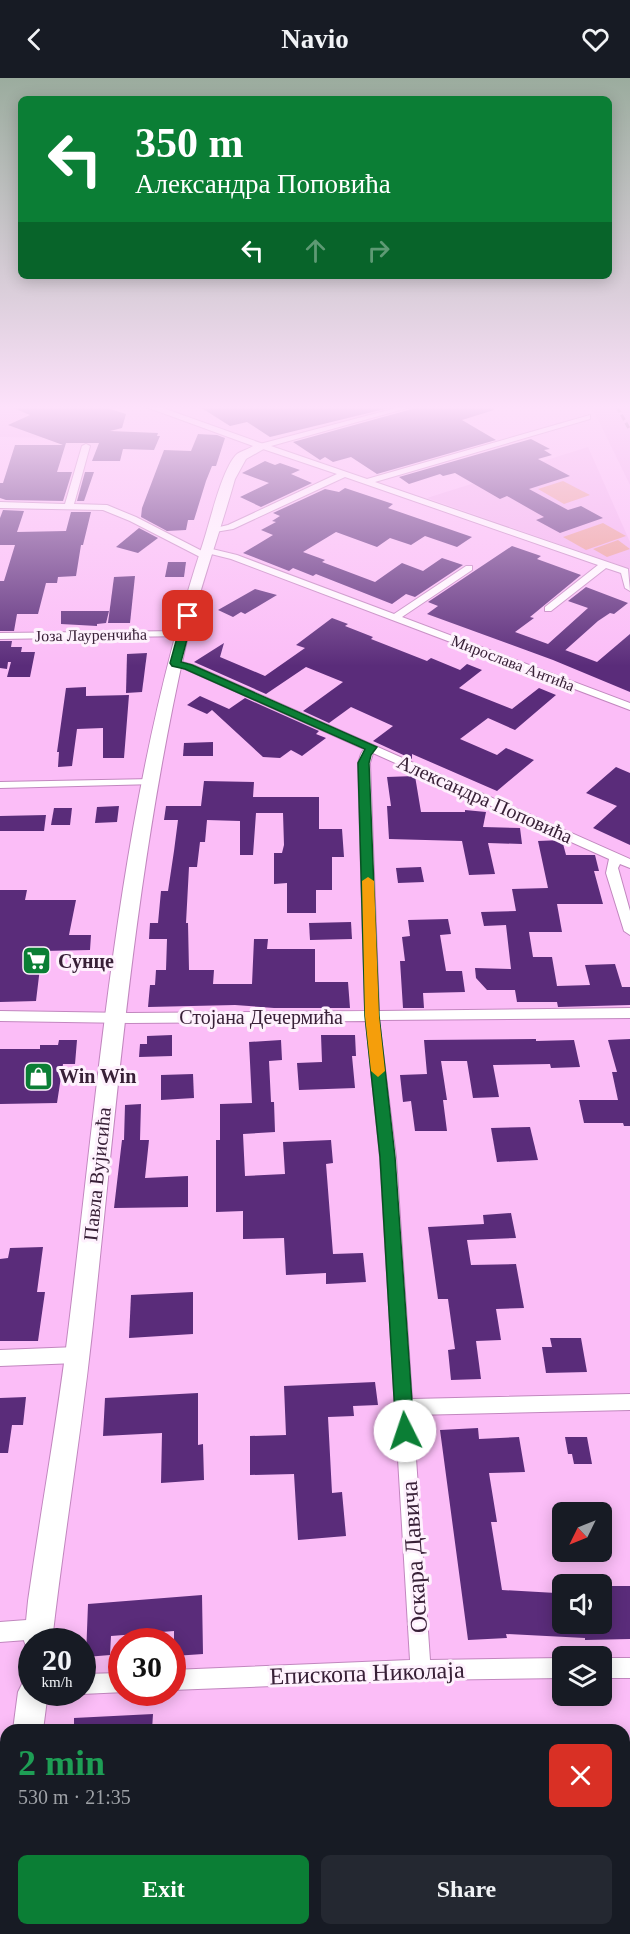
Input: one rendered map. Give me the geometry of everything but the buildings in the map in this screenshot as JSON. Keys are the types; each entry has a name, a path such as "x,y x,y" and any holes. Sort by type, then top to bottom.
{"street":[{"path":"69,505 72,494"},
{"name":"Павла Вујисића","path":"40,1628 77,1355 114,1018 133,891 175,663 226,494"},
{"path":"216,529 230,528 303,494"},
{"path":"400,494 627,572 630,588"},
{"name":"Мирослава Антића","path":"0,505 104,507 122,513 207,553 234,557 630,708"},
{"path":"548,609 605,564"},
{"path":"395,618 469,568"},
{"name":"Јоза Лауренчића","path":"0,636 182,634"},
{"name":"Александра Поповића","path":"175,663 189,667 372,747 630,864"},
{"name":"Оскара Давича","path":"372,747 366,754 364,763 372,1016 388,1157 422,1670"},
{"path":"0,784 152,782"},
{"path":"616,858 612,873 630,931"},
{"name":"Стојана Дечермића","path":"0,1016 114,1018 630,1013"},
{"path":"0,1358 77,1355"},
{"path":"403,1407 630,1402"},
{"path":"0,1632 18,1633"},
{"name":"Епископа Николаја","path":"186,1679 422,1670 552,1668"},
{"path":"612,1668 630,1668"},
{"path":"29,1724 31,1706"}],"shaded area":[{"path":"441,494 609,494 630,542 630,569 427,498"},
{"path":"546,494 590,495 564,504"},
{"path":"603,523 626,536 586,550 563,537"},
{"path":"618,540 630,549 607,557 593,549"}],"slow traffic":[{"path":"368,881 372,1016 378,1071"}],"place":[{"name":"Сунце","path":"37,961"},
{"name":"Win Win","path":"38,1076"}],"route":[{"path":"188,616 175,663 189,667 372,747 366,754 364,763 372,1016 388,1157 405,1431"}]}
